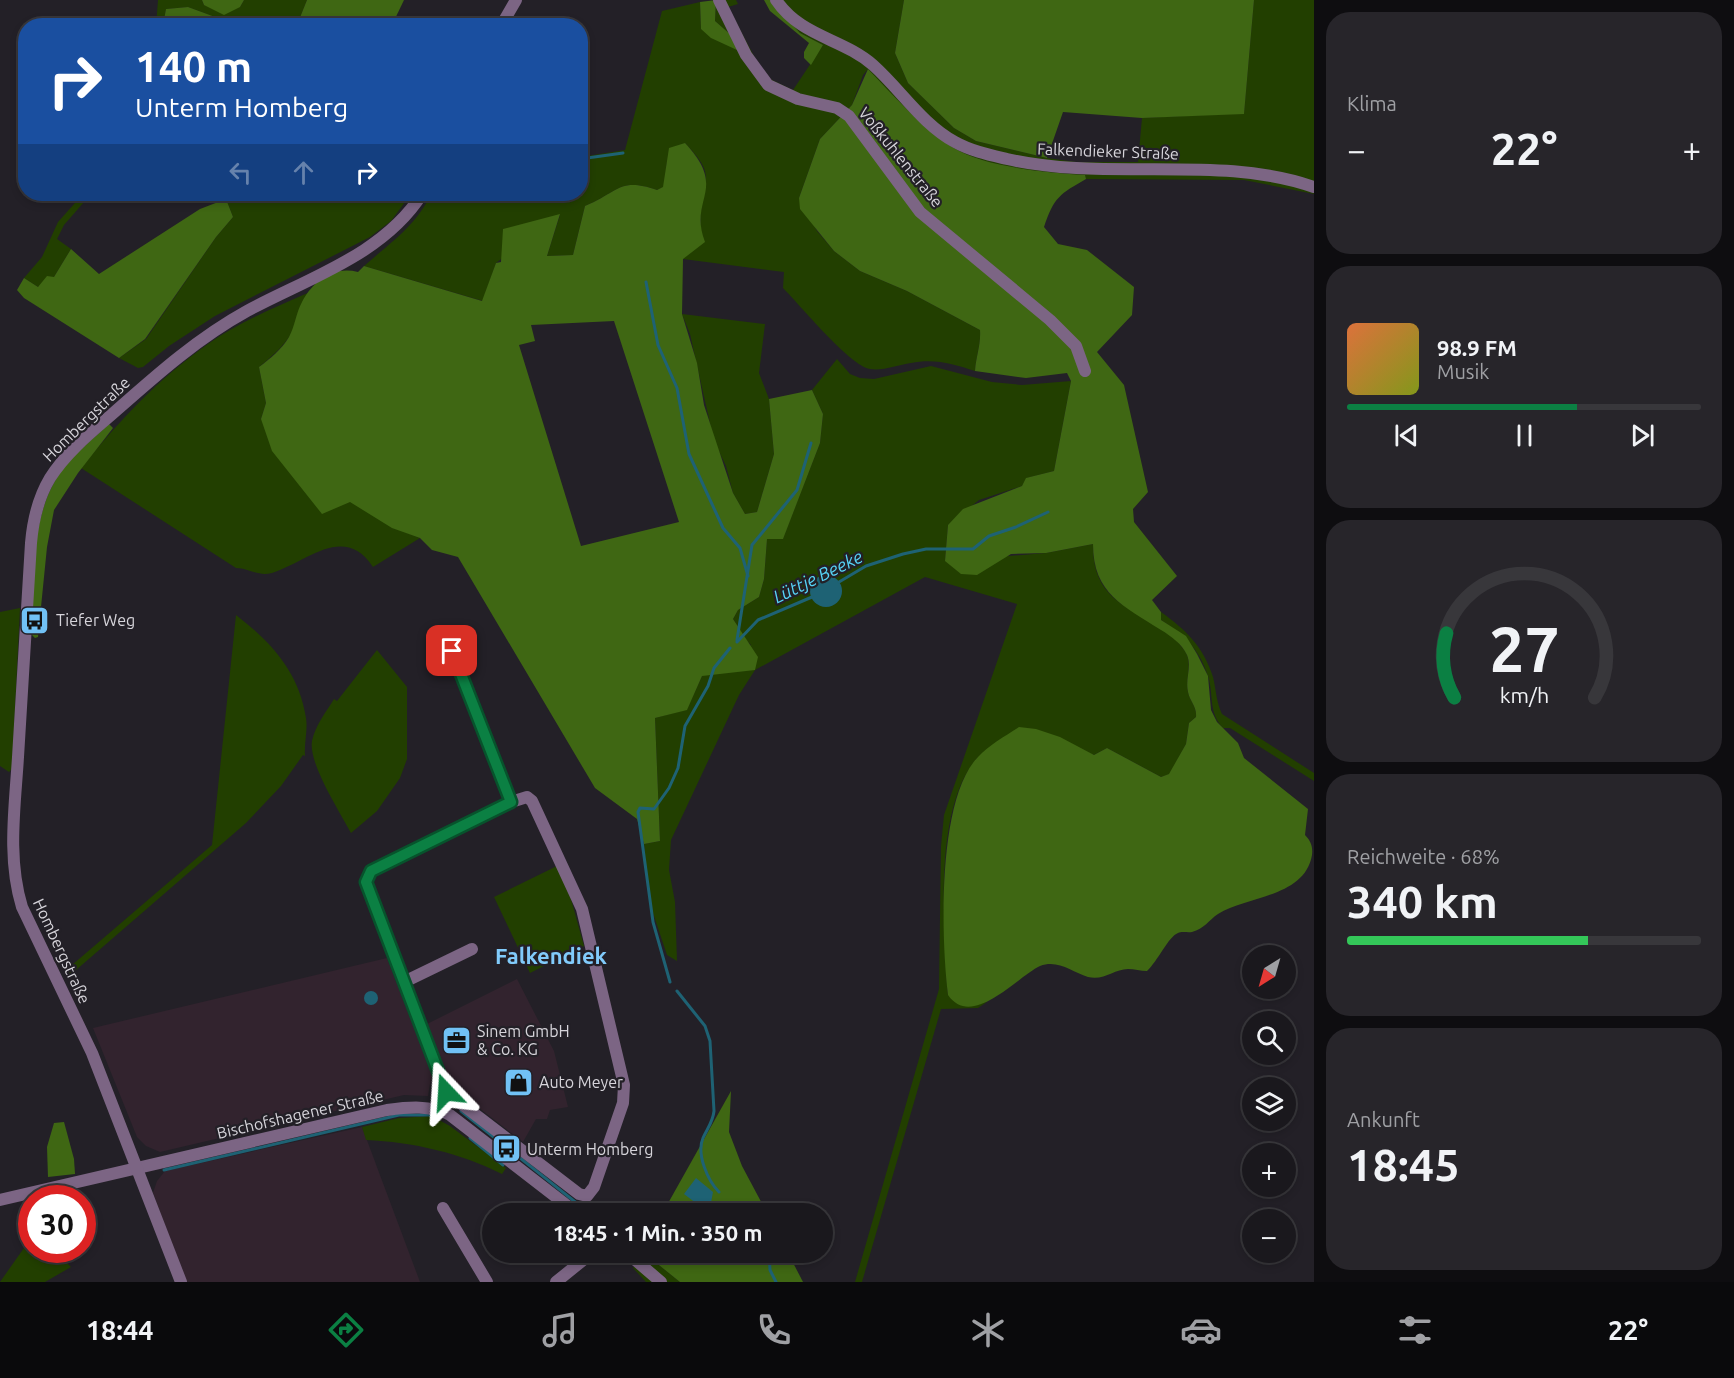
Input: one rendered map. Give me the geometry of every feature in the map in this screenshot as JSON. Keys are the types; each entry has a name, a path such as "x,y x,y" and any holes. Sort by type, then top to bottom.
{"street":[{"path":"506,18 516,0"},
{"name":"Voßkuhlenstraße","path":"719,0 726,18 759,76 777,91 837,108 849,116 920,212 1050,320 1076,346 1085,371"},
{"name":"Falkendieker Straße","path":"776,0 804,29 872,64 937,129 956,143 982,153 1030,165 1083,170 1215,171 1265,176 1314,187"},
{"name":"Hombergstraße","path":"181,1282 92,1053 22,907 15,884 12,858 26,616 32,535 37,508 45,488 60,465 90,433 148,381 219,328 374,244 403,219 417,201"},
{"path":"452,651 511,802"},
{"path":"443,1111 446,1092 366,882 367,876 371,871 523,796 532,801 577,896 624,1085 623,1103 590,1194 587,1196 579,1194 446,1092"},
{"path":"404,982 472,949"},
{"name":"Bischofshagener Straße","path":"0,1200 387,1110 413,1107 443,1111 564,1203"},
{"path":"443,1208 487,1282"},
{"path":"556,1282 579,1263"},
{"path":"639,1263 661,1282"}],"shaded area":[{"path":"387,958 411,1020 427,1024 517,979 554,1051 568,1107 550,1110 547,1119 536,1119 523,1142 448,1084 431,1078 428,1096 404,1095 160,1152 146,1146 137,1137 93,1028"},
{"path":"362,1127 420,1282 186,1282 153,1193 157,1181 165,1171"}],"green space":[{"path":"158,0 202,0 204,5 240,7 244,0 307,0 300,18 218,18 188,7 166,9 164,18 157,18"},
{"path":"202,0 244,0 240,7 224,15 204,5"},
{"path":"307,0 404,0 395,18 300,18"},
{"path":"716,0 736,0 738,4 728,7 763,73 793,90 823,45 800,33 770,0 904,0 895,53 908,83 954,128 976,141 1047,158 1076,162 1138,162 1142,118 1244,113 1254,0 1314,0 1314,194 1244,180 1086,179 1085,175 1018,168 984,161 941,141 908,112 868,69 863,75 852,105 820,139 799,198 817,231 834,251 860,271 907,291 980,330 975,371 936,361 911,363 885,369 870,369 861,365 838,347 783,288 784,272 683,259 700,230 706,181 704,168 685,143 667,162 664,187 657,190 644,186 626,186 585,206 573,255 547,256 560,215 496,263 483,301 364,266 410,225 427,201 588,201 588,156 625,150 662,11 700,2 701,29 739,42 715,21"},
{"path":"716,0 715,21 739,42 737,50 711,38 701,29 700,2"},
{"path":"764,0 770,0 800,33 823,45 811,65 804,58 804,52 809,43 770,11"},
{"path":"904,0 1254,0 1244,114 1142,118 1063,112 1047,158 976,141 954,128 908,83 895,53"},
{"path":"188,7 218,18 164,18 166,9"},
{"path":"868,69 929,130 966,154 1017,168 1085,175 1086,179 1059,197 1044,227 1058,244 1087,250 1134,287 1132,315 1097,352 1124,385 1148,492 1133,509 1134,522 1177,576 1152,600 1161,612 1161,620 1186,636 1197,654 1208,676 1211,710 1217,722 1238,743 1244,758 1308,809 1305,835 1311,844 1312,855 1307,869 1299,879 1274,894 1218,914 1196,931 1174,935 1147,971 1130,969 1094,978 1059,965 1047,964 1040,966 982,1004 969,1007 958,1004 948,995 944,906 949,836 955,804 965,777 978,757 1019,727 1036,729 1060,737 1094,755 1107,748 1161,777 1169,774 1186,744 1189,723 1196,717 1196,713 1188,692 1189,664 1185,651 1172,638 1113,597 1098,575 1093,544 1046,553 1011,554 977,575 961,574 945,561 948,525 963,509 1022,486 1026,478 1054,471 1071,381 1067,373 1026,378 975,371 980,330 907,291 860,271 834,251 800,209 799,198 820,139 852,105"},
{"path":"685,143 698,159 704,172 706,183 701,227 705,242 683,259 682,314 697,363 704,405 733,493 745,514 757,512 774,454 769,399 812,390 823,414 820,443 783,539 767,539 764,579 759,597 738,610 733,619 758,657 755,670 702,676 687,710 655,718 660,841 644,844 637,819 595,788 458,557 432,550 420,538 392,528 350,502 322,514 272,451 261,419 266,403 259,367 283,346 307,294 325,276 340,271 358,272 364,266 482,301 496,263 501,262 503,229 560,214 547,256 573,255 585,206 626,186 644,186 657,190 663,187 669,148","holes":["614,321 679,522 581,546 519,345 535,341 531,325"]},
{"path":"77,201 85,201 64,225 57,239 71,249 54,277 38,287 24,278 42,257 58,222"},
{"path":"227,201 406,201 391,221 370,237 215,316 169,346 143,367 138,368 119,358 146,339 216,237 233,217"},
{"path":"227,201 233,217 216,237 145,339 119,358 24,298 17,290 24,278 38,287 47,276 54,277 71,249 99,274 200,209"},
{"path":"310,292 286,342 259,367 266,403 261,419 316,471 354,502 397,528 420,538 373,567 362,554 350,548 338,547 325,549 272,573 258,573 236,568 81,468 140,402 190,357 232,329"},
{"path":"682,314 765,324 759,373 769,399 774,454 757,512 745,514 733,493 726,466 714,441 690,334"},
{"path":"837,359 850,374 860,378 874,379 931,366 992,382 1022,385 1071,381 1054,471 1027,478 1022,486 979,500 948,525 945,561 1046,553 1093,544 1095,567 1103,585 1114,598 1173,637 1185,651 1189,666 1188,692 1196,713 1196,717 1189,723 1186,744 1170,774 1161,777 1107,748 1094,755 1081,750 977,758 965,775 954,804 945,855 944,909 947,985 948,995 964,1005 987,1002 978,1008 941,1009 862,1282 855,1282 939,989 941,846 944,815 1017,604 925,577 755,670 739,695 671,840 669,870 675,902 677,961 667,955 649,901 644,844 660,841 655,718 687,709 702,676 751,645 733,619 738,610 759,597 764,579 767,539 783,538 820,443 823,414 812,390"},
{"path":"109,424 113,428 78,473 54,510 47,547 38,637 35,638 32,635 34,556 47,497 66,465"},
{"path":"20,608 12,769 9,772 0,766 0,612"},
{"path":"1161,612 1186,632 1204,656 1213,677 1222,714 1314,773 1314,781 1230,728 1223,728 1213,710 1210,683 1200,658 1184,637 1161,620"},
{"path":"236,615 272,647 282,659 297,686 306,718 305,756 303,755 281,786 246,823 68,977 65,971 212,845"},
{"path":"377,650 407,687 407,759 400,778 377,811 351,833 320,774 312,750 312,741 318,725 334,699 337,701"},
{"path":"557,866 571,899 584,946 530,973 494,897"},
{"path":"731,1091 729,1132 742,1166 762,1203 668,1203"},
{"path":"432,1116 450,1126 506,1168 502,1174 470,1160 436,1150 401,1143 366,1140 362,1127 399,1118"},
{"path":"64,1122 74,1159 75,1174 48,1177 47,1147 54,1123"},
{"path":"18,1256 18,1263 67,1263 71,1267 45,1282 0,1282"},
{"path":"636,1263 656,1263 680,1282 646,1282 633,1268"},
{"path":"656,1263 793,1263 803,1282 680,1282"}],"water":[{"path":"826,575 837,580 842,591 837,602 826,607 815,602 810,591 815,580"},
{"path":"371,991 376,993 378,998 376,1003 371,1005 366,1003 364,998 366,993"},
{"path":"696,1178 713,1192 711,1203 696,1203 684,1194"}],"waterway":[{"path":"588,158 623,153"},
{"name":"Lüttje Beeke","path":"646,282 658,345 677,388 689,454 723,528 740,548 748,576"},
{"name":"Lüttje Beeke","path":"737,640 752,545 797,490 811,443"},
{"name":"Lüttje Beeke","path":"839,582 866,566 903,554 926,549 973,549 989,536 1016,527 1048,512"},
{"name":"Lüttje Beeke","path":"737,642 758,620 812,597"},
{"name":"Lüttje Beeke","path":"670,982 653,922 638,812 640,808 654,809 669,788 678,768 685,726 708,686 714,668 730,648"},
{"name":"Lüttje Beeke","path":"677,991 705,1026 710,1041 714,1111 701,1144 701,1152 707,1174 719,1192"},
{"path":"461,1111 576,1203"},
{"path":"164,1170 399,1115 431,1115"},
{"path":"470,1138 503,1165"},
{"name":"Lüttje Beeke","path":"770,1263 770,1270 776,1282"}],"place":[{"name":"Tiefer Weg","path":"35,620"},
{"name":"Sinem GmbH & Co. KG","path":"456,1040"},
{"name":"Auto Meyer","path":"518,1082"},
{"name":"Unterm Homberg","path":"506,1149"}],"district":[{"name":"Falkendiek","path":"551,956"}],"route":[{"path":"446,1092 366,882 371,871 511,802 452,651"}]}
